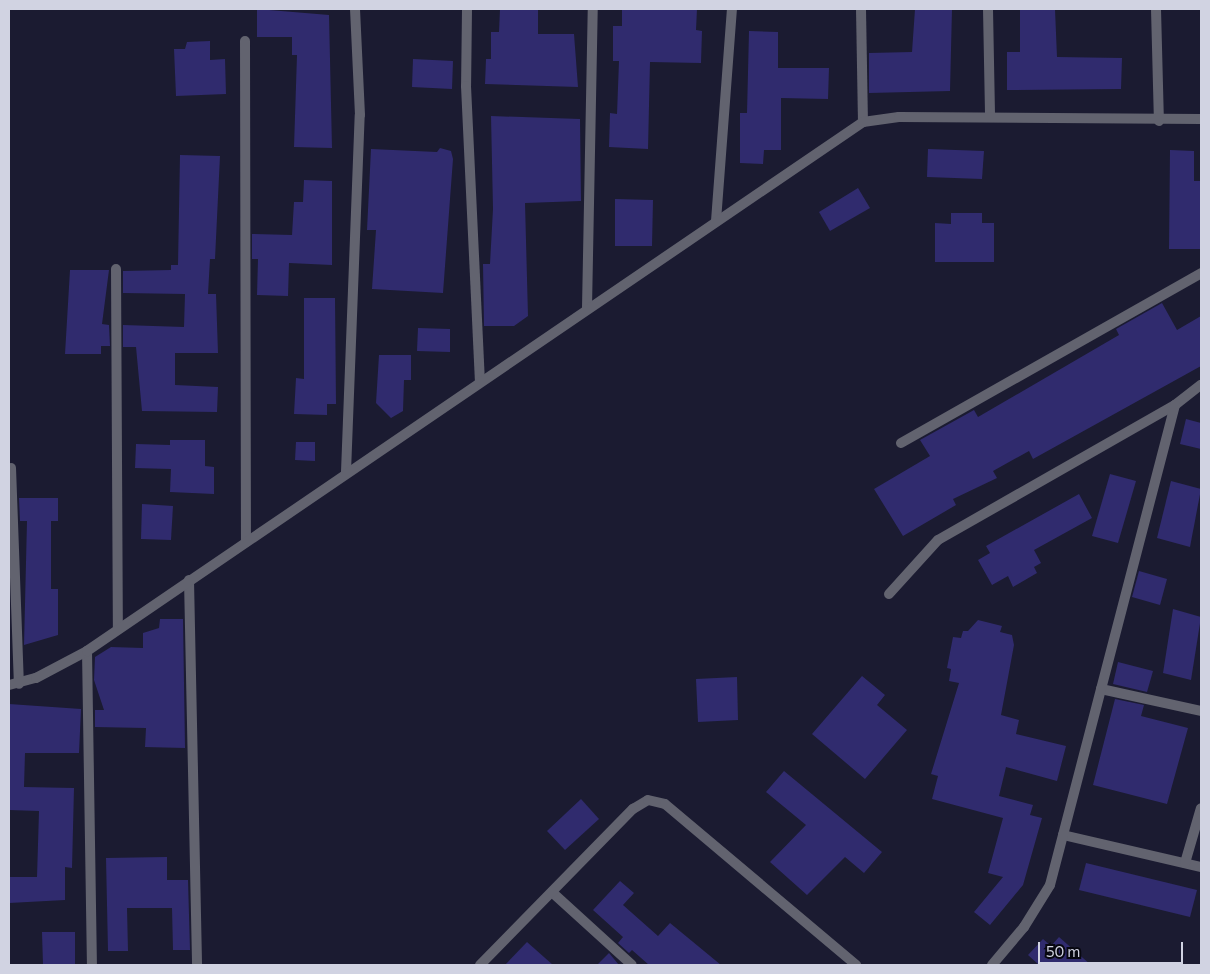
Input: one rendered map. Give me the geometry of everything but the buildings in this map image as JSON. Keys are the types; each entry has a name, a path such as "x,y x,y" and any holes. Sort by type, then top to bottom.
{"street":[{"path":"346,472 360,115 355,9"},
{"path":"467,9 466,86 480,381"},
{"path":"587,308 594,9"},
{"path":"716,221 732,9"},
{"path":"861,9 863,122"},
{"path":"988,9 990,117"},
{"path":"1156,9 1159,121"},
{"path":"245,41 246,542"},
{"path":"11,468 14,684 87,651 346,472 863,122 990,117 1159,121 1201,119"},
{"path":"116,269 118,629"},
{"path":"901,444 1201,273"},
{"path":"889,594 938,540 1175,405 1201,385"},
{"path":"992,965 1040,906 1063,834 1175,405"},
{"path":"189,580 197,965"},
{"path":"87,651 92,965"},
{"path":"1101,689 1201,711"},
{"path":"480,965 554,894 633,809 648,800 665,804 856,965"},
{"path":"1185,863 1201,808"},
{"path":"1063,834 1201,867"},
{"path":"554,894 632,965"}]}
